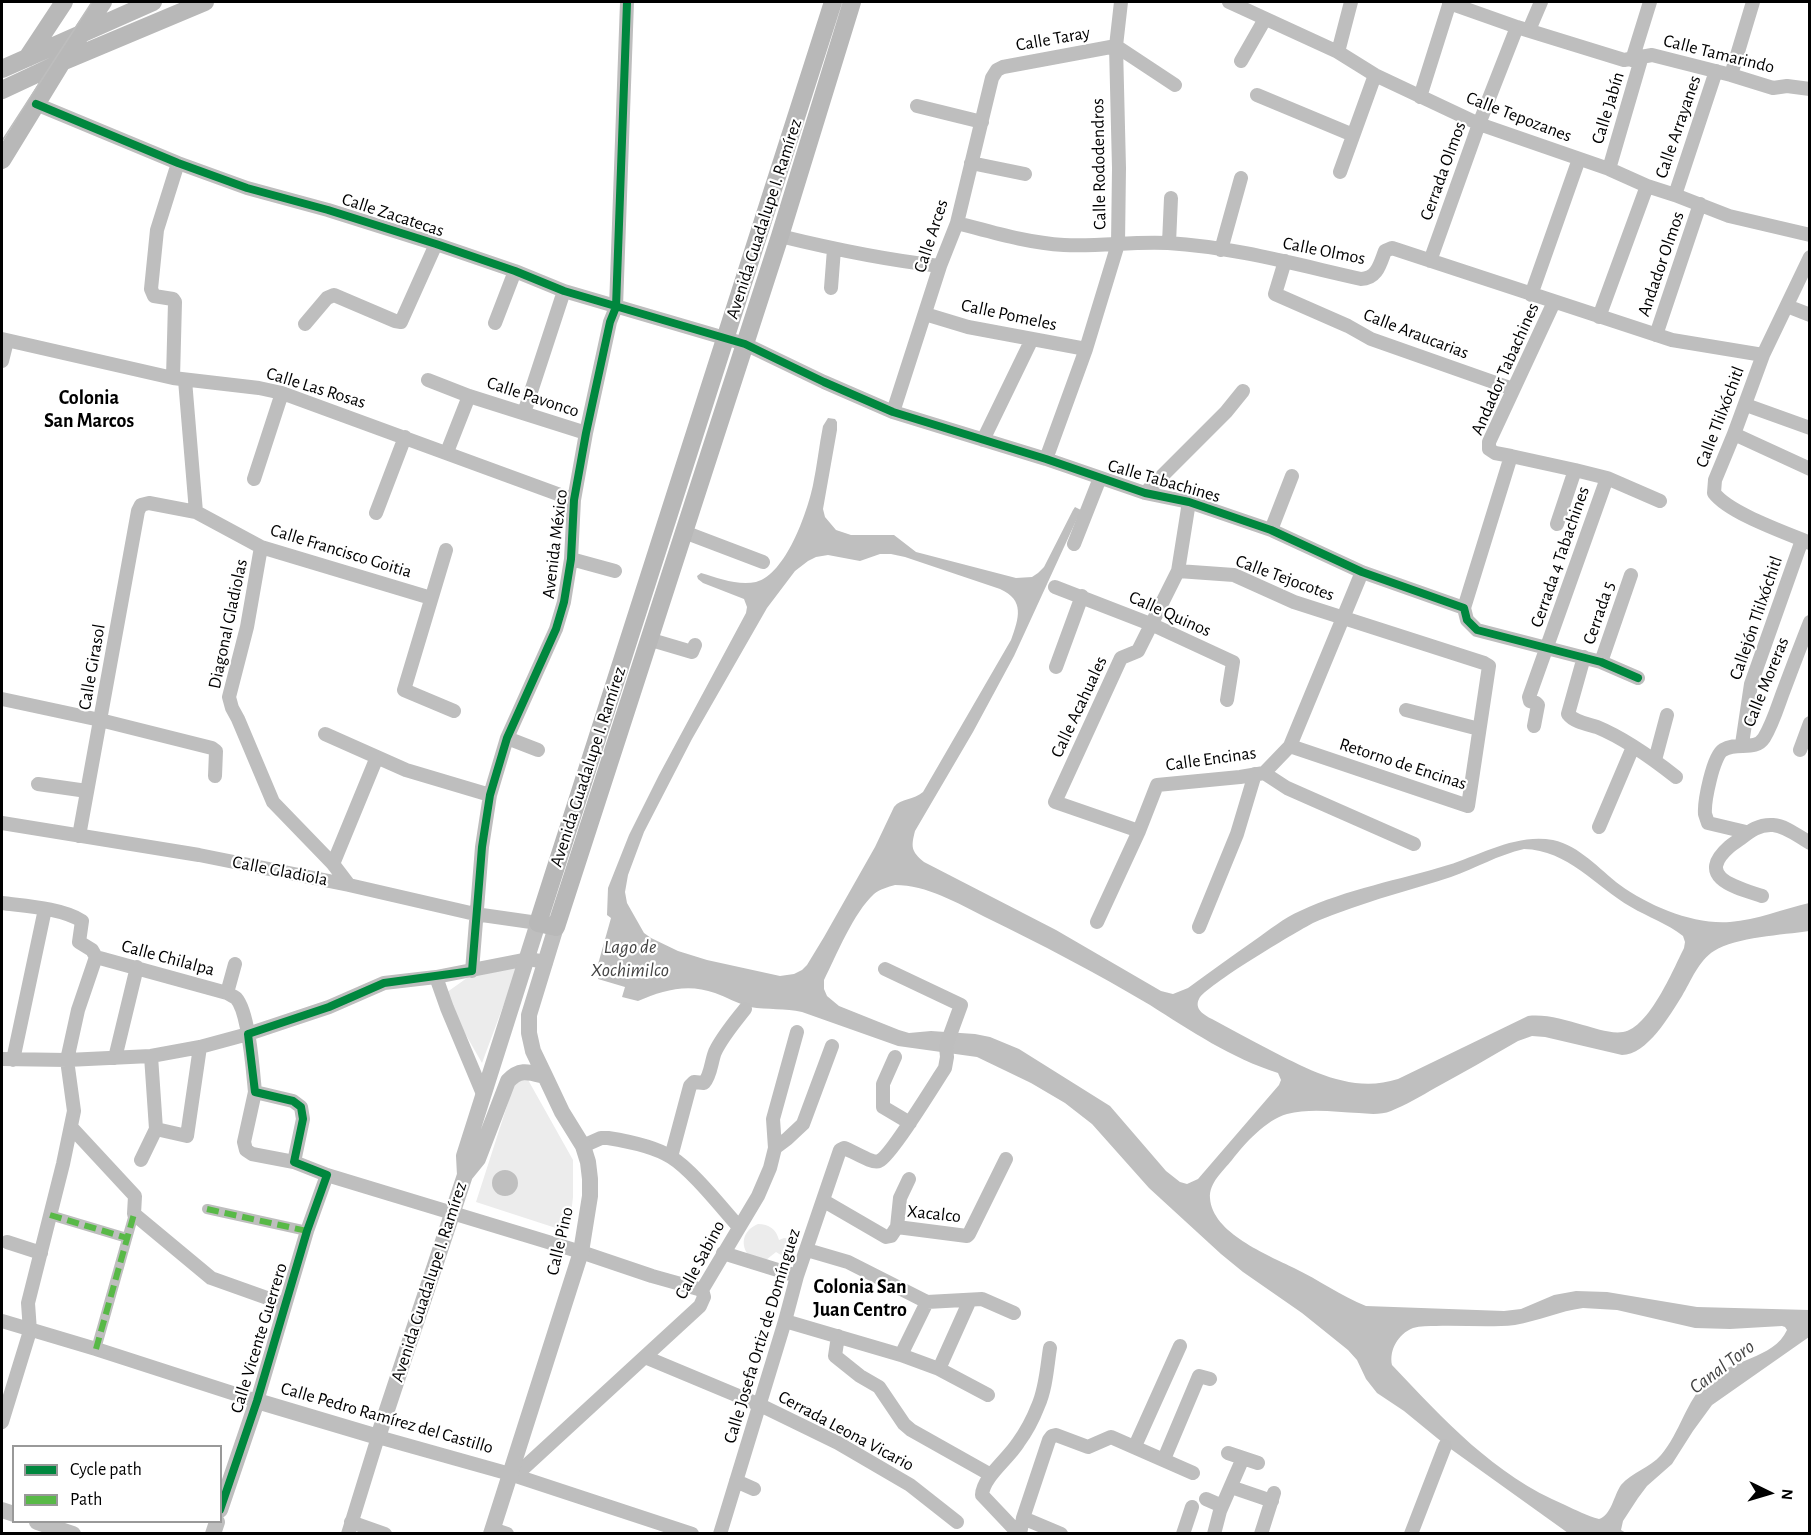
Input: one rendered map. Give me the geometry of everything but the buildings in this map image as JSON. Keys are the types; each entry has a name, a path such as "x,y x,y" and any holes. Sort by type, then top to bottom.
{"main road":[{"path":"4,91 64,2"},
{"path":"2,160 62,62 103,2"},
{"path":"2,69 153,2"},
{"path":"4,91 62,62 205,2"},
{"name":"Avenida Guadalupe I. Ramírez","path":"547,925 726,337 833,2"},
{"name":"Avenida Guadalupe I. Ramírez","path":"547,925 684,532 780,236 852,2"}],"street":[{"name":"Avenida México","path":"472,970 484,825 490,795 507,738 556,629 564,602 571,559 574,500 610,322 616,307 627,2"},
{"name":"Calle Rododendros","path":"1046,459 1086,349 1118,244 1116,46 1121,2"},
{"name":"Calle Tepozanes","path":"1229,2 1338,52 1375,75 1479,124 1729,216 1809,234"},
{"path":"1338,52 1351,2"},
{"path":"1420,97 1450,2"},
{"name":"Calle Tamarindo","path":"1450,2 1523,29 1624,60 1652,55 1773,88 1787,86 1809,89"},
{"name":"Cerrada Olmos","path":"1430,261 1479,124 1523,29 1541,2"},
{"name":"Calle Jabín","path":"1608,170 1650,2"},
{"name":"Calle Arrayanes","path":"1731,75 1753,2"},
{"path":"1241,62 1264,19"},
{"path":"1116,46 1175,85"},
{"name":"Calle Taray","path":"997,70 1116,46"},
{"name":"Calle Arces","path":"893,412 940,267 957,223 992,78 997,70"},
{"name":"Calle Arrayanes","path":"1675,195 1716,72"},
{"path":"1340,172 1375,75"},
{"path":"1257,94 1353,135"},
{"name":"Calle Zacatecas","path":"36,104 247,188 328,210 436,244 515,271 564,291 745,344"},
{"path":"917,106 982,122"},
{"path":"1531,294 1579,159"},
{"path":"178,162 157,230 151,289 154,296 168,297 175,302 179,379 196,512"},
{"path":"971,163 1024,174"},
{"path":"1221,250 1241,178"},
{"path":"1599,317 1647,186"},
{"path":"1168,243 1171,198"},
{"name":"Andador Olmos","path":"1656,335 1700,204"},
{"name":"Calle Olmos","path":"957,223 1022,240 1062,245 1168,243 1245,253 1361,279 1368,279 1374,275 1385,251 1392,248 1672,340 1763,355"},
{"path":"780,236 834,249 940,267"},
{"path":"305,324 327,298 334,296 401,322 436,244"},
{"path":"831,288 834,249"},
{"name":"Calle Tlilxóchitl","path":"1806,541 1745,515 1719,500 1713,493 1715,480 1746,405 1763,355 1809,257"},
{"name":"Calle Araucarias","path":"1285,261 1275,294 1348,326 1371,339 1513,389"},
{"path":"495,323 515,271"},
{"path":"524,413 564,291"},
{"name":"Andador Tabachines","path":"1511,456 1489,449 1489,442 1554,302"},
{"path":"1787,306 1809,315"},
{"name":"Calle Pomeles","path":"925,314 968,327 1086,349"},
{"path":"983,440 1032,339"},
{"path":"2,361 4,340"},
{"name":"Calle Las Rosas","path":"4,340 179,379 259,388 282,393 574,500"},
{"name":"Calle Tabachines","path":"745,344 893,412 1046,459 1145,493 1189,502 1271,530 1362,572 1464,608"},
{"name":"Calle Pavonco","path":"428,380 469,396 586,433"},
{"path":"1145,493 1226,412 1243,391"},
{"path":"254,479 282,393"},
{"path":"447,452 469,396"},
{"path":"1746,405 1809,428"},
{"path":"1734,434 1809,468"},
{"path":"376,513 405,437"},
{"path":"1638,678 1601,662 1477,630 1467,620 1464,608 1511,456 1607,478 1660,501"},
{"path":"1557,524 1575,470"},
{"path":"1271,530 1292,476"},
{"path":"1074,544 1100,478"},
{"name":"Cerrada 4 Tabachines","path":"1534,726 1538,705 1530,701 1529,697 1607,478"},
{"name":"Calle Acahuales","path":"1139,831 1055,802 1121,658 1138,651 1178,571 1189,502"},
{"name":"Calle Francisco Goitia","path":"141,505 149,503 196,512 261,547 431,598"},
{"name":"Calle Girasol","path":"79,836 138,511 141,505"},
{"path":"684,532 763,562"},
{"name":"Callejón Tlilxóchitl","path":"1742,744 1751,684 1806,541"},
{"name":"Diagonal Gladiolas","path":"261,547 247,627 230,697 232,708 273,802 333,864 349,885"},
{"path":"446,550 404,690 454,711"},
{"path":"571,559 615,571"},
{"name":"Calle Tejocotes","path":"1178,571 1234,575 1294,602 1344,617"},
{"path":"1290,746 1362,572"},
{"name":"Cerrada 5","path":"1601,662 1631,575"},
{"name":"Calle Quinos","path":"1055,587 1153,625 1233,662 1227,700"},
{"path":"1056,667 1082,596"},
{"name":"Retorno de Encinas","path":"1290,746 1468,806 1489,666 1344,617"},
{"name":"Calle Moreras","path":"1746,832 1708,823 1706,802 1716,757 1720,751 1728,747 1742,744 1755,746 1761,743 1809,622"},
{"path":"648,639 692,652 695,645"},
{"path":"1584,657 1568,714 1572,719 1599,728 1633,747 1655,760 1676,777"},
{"path":"2,699 100,720 212,748 216,751 215,776"},
{"path":"1406,710 1479,729"},
{"path":"1655,760 1667,715"},
{"path":"1800,750 1809,723"},
{"path":"325,734 406,770 490,795"},
{"path":"507,738 538,750"},
{"name":"Calle Encinas","path":"1139,831 1157,785 1260,774 1290,746"},
{"path":"1599,827 1633,747"},
{"path":"333,864 377,757"},
{"path":"1199,927 1260,774 1414,844"},
{"path":"38,784 87,791"},
{"name":"Calle Gladiola","path":"2,823 199,855 349,885 475,914 547,925"},
{"path":"1762,896 1731,886 1717,873 1715,866 1724,852 1746,832 1760,826 1773,825 1785,828 1809,843"},
{"path":"1097,922 1139,831"},
{"path":"2,903 45,909 7,1060 150,1056 200,1047 329,1007 384,983 436,977 528,959 546,962"},
{"name":"Calle Chilalpa","path":"45,909 76,917 82,921 79,942 92,950 96,957 227,993 236,999 241,1008 248,1034 255,1092 244,1142 246,1150 252,1154 294,1162"},
{"name":"Avenida Guadalupe I. Ramírez","path":"349,1528 465,1175 464,1156 483,1094 528,959 547,925"},
{"name":"Avenida Guadalupe I. Ramírez","path":"546,962 547,925"},
{"path":"2,1422 30,1330 28,1303 74,1111 67,1060 78,1010 96,957"},
{"name":"Calle Pino","path":"497,1532 581,1252 590,1196 588,1162 583,1146 562,1112 533,1051 529,1033 530,1015 546,962"},
{"path":"227,993 235,964"},
{"path":"115,1058 137,967"},
{"path":"885,969 961,1005 946,1046 945,1068 910,1123 883,1107 883,1084 895,1057"},
{"path":"436,977 483,1094"},
{"path":"671,1157 690,1086 694,1082 704,1083 707,1080 715,1053 745,1009"},
{"name":"Calle Sabino","path":"513,1475 700,1306 704,1297 702,1290 758,1196 770,1168 775,1148 773,1119 797,1032"},
{"path":"775,1148 803,1124 832,1046"},
{"path":"156,1129 187,1136 200,1047"},
{"path":"141,1160 156,1129 150,1056"},
{"path":"465,1175 478,1159 508,1081 514,1074 521,1072 545,1076"},
{"path":"255,1092 293,1101 301,1107 303,1119 294,1162 327,1175 702,1290"},
{"name":"Calle Josefa Ortiz de Domínguez","path":"720,1533 797,1276 840,1150 844,1148 878,1161 910,1123"},
{"path":"70,1127 135,1196 135,1214 96,1349"},
{"path":"583,1146 601,1138 608,1138 671,1157 689,1172 739,1227"},
{"name":"Xacalco","path":"824,1201 885,1237 891,1236 897,1227 967,1236 1006,1159"},
{"name":"Calle Vicente Guerrero","path":"222,1504 256,1401 307,1231 327,1175"},
{"path":"897,1227 900,1198 909,1179"},
{"path":"207,1209 307,1231"},
{"path":"135,1214 211,1278 284,1304"},
{"path":"50,1215 127,1238"},
{"path":"7,1242 41,1253"},
{"path":"807,1250 848,1262 927,1302 982,1299 1014,1313"},
{"path":"723,1253 797,1276"},
{"path":"939,1369 970,1300"},
{"path":"901,1356 927,1302"},
{"path":"785,1321 939,1369 988,1395"},
{"name":"Calle Pedro Ramírez del Castillo","path":"2,1322 96,1349 256,1401 513,1475 692,1533"},
{"path":"838,1336 835,1356 860,1376 879,1387 904,1424 991,1475"},
{"path":"1135,1446 1180,1346"},
{"path":"1020,1533 982,1495 982,1488 1018,1444 1038,1406 1044,1388 1050,1348"},
{"name":"Cerrada Leona Vicario","path":"645,1357 760,1405 838,1443 910,1485 957,1522"},
{"path":"1164,1460 1199,1376 1210,1378"},
{"path":"1020,1533 1023,1518 1052,1436 1088,1447 1111,1437 1193,1473"},
{"path":"1411,1533 1444,1446"},
{"path":"1228,1453 1258,1463"},
{"path":"1214,1533 1222,1506 1243,1458"},
{"path":"736,1481 754,1489"},
{"path":"1231,1487 1273,1497 1261,1533"},
{"path":"1206,1499 1222,1506"},
{"path":"1183,1533 1191,1507"},
{"path":"1023,1518 1061,1533"},
{"path":"43,1523 73,1533"},
{"path":"349,1528 385,1533"}],"shaded area":[{"path":"518,966 482,1063 443,995 474,973"},
{"path":"527,1078 573,1160 570,1223 566,1229 562,1230 476,1202 515,1081"},
{"path":"758,1224 771,1228 779,1240 790,1239 795,1248 793,1254 784,1257 776,1252 766,1260 750,1257 744,1248 744,1238 749,1230"}],"water":[{"name":"Lago de Xochimilco","path":"828,418 835,419 837,422 823,509 825,517 836,530 851,535 894,535 916,552 1016,578 1032,577 1044,567 1075,507 1081,510 1014,656 915,831 913,848 924,862 1056,930 1161,991 1173,994 1188,988 1282,921 1318,903 1448,865 1512,842 1526,840 1553,840 1572,847 1632,893 1658,907 1687,917 1716,922 1740,921 1809,903 1809,931 1734,943 1723,946 1709,955 1700,965 1657,1033 1631,1053 1622,1055 1532,1036 1518,1041 1397,1109 1379,1114 1314,1111 1287,1114 1271,1121 1250,1140 1214,1182 1210,1193 1213,1211 1220,1222 1243,1241 1366,1306 1504,1311 1521,1309 1554,1295 1576,1291 1607,1292 1697,1307 1809,1310 1809,1337 1712,1405 1672,1464 1647,1486 1638,1498 1623,1521 1621,1530 1626,1533 1568,1533 1448,1447 1404,1411 1377,1393 1366,1379 1357,1360 1348,1350 1221,1254 1149,1188 1092,1124 1065,1103 1031,1083 977,1057 898,1046 802,1012 750,1007 705,990 676,989 638,1001 622,997 625,987 598,979 599,976 595,975 611,918 607,915 608,888 629,835 746,613 747,607 744,599 703,583 697,576 701,573 728,581 749,583 767,577 777,567 794,541 806,511 823,426","holes":["880,554 905,557 1008,593 1017,604 1018,610 1011,640 923,792 894,807 875,847 824,937 802,970 780,976 707,960 678,951 651,938 644,933 627,903 625,892 628,875 644,832 692,739 767,608 795,571 816,557 828,555 860,561","1524,849 1540,851 1568,862 1618,899 1683,936 1684,948 1667,983 1651,1009 1633,1028 1623,1032 1613,1032 1556,1018 1528,1016 1398,1079 1364,1084 1331,1078 1300,1065 1203,1014 1199,1009 1199,999 1205,992 1313,923 1366,903 1451,877","895,885 919,888 964,906 1089,970 1228,1052 1278,1073 1281,1080 1279,1085 1198,1179 1187,1184 1180,1182 1166,1171 1110,1106 1019,1049 990,1037 975,1034 931,1031 909,1033 839,1006 827,996 824,980 840,947 859,912 881,889","1574,1309 1617,1310 1695,1328 1730,1329 1782,1326 1787,1330 1781,1340 1772,1347 1727,1368 1707,1381 1694,1398 1661,1455 1621,1485 1607,1514 1599,1519 1539,1493 1493,1462 1431,1406 1392,1365 1391,1359 1393,1348 1399,1338 1413,1328 1515,1325"]},
{"path":"505,1170 514,1174 518,1183 514,1192 505,1196 496,1192 492,1183 496,1174"}],"tram line":[{"path":"2,141 92,2"}],"marked path":[{"path":"207,1209 307,1231"},
{"path":"96,1349 134,1214"},
{"path":"50,1215 127,1238"}],"cycle path":[{"path":"222,1504 257,1401 307,1231 327,1175 294,1162 303,1119 301,1107 293,1101 255,1092 248,1034 329,1007 384,983 472,971 482,847 490,795 507,738 556,629 564,602 571,559 574,500 610,322 616,307 627,2"},
{"path":"36,104 178,163 247,188 328,210 436,244 515,271 564,291 745,344 893,412 1046,459 1145,493 1189,502 1271,530 1362,572 1464,608 1467,620 1477,630 1601,662 1638,678"}],"district":[{"name":"Colonia San Marcos","path":"89,410"},
{"name":"Colonia San Juan Centro","path":"860,1298"}],"water label":[{"name":"Canal Toro","path":"1722,1367"}]}
